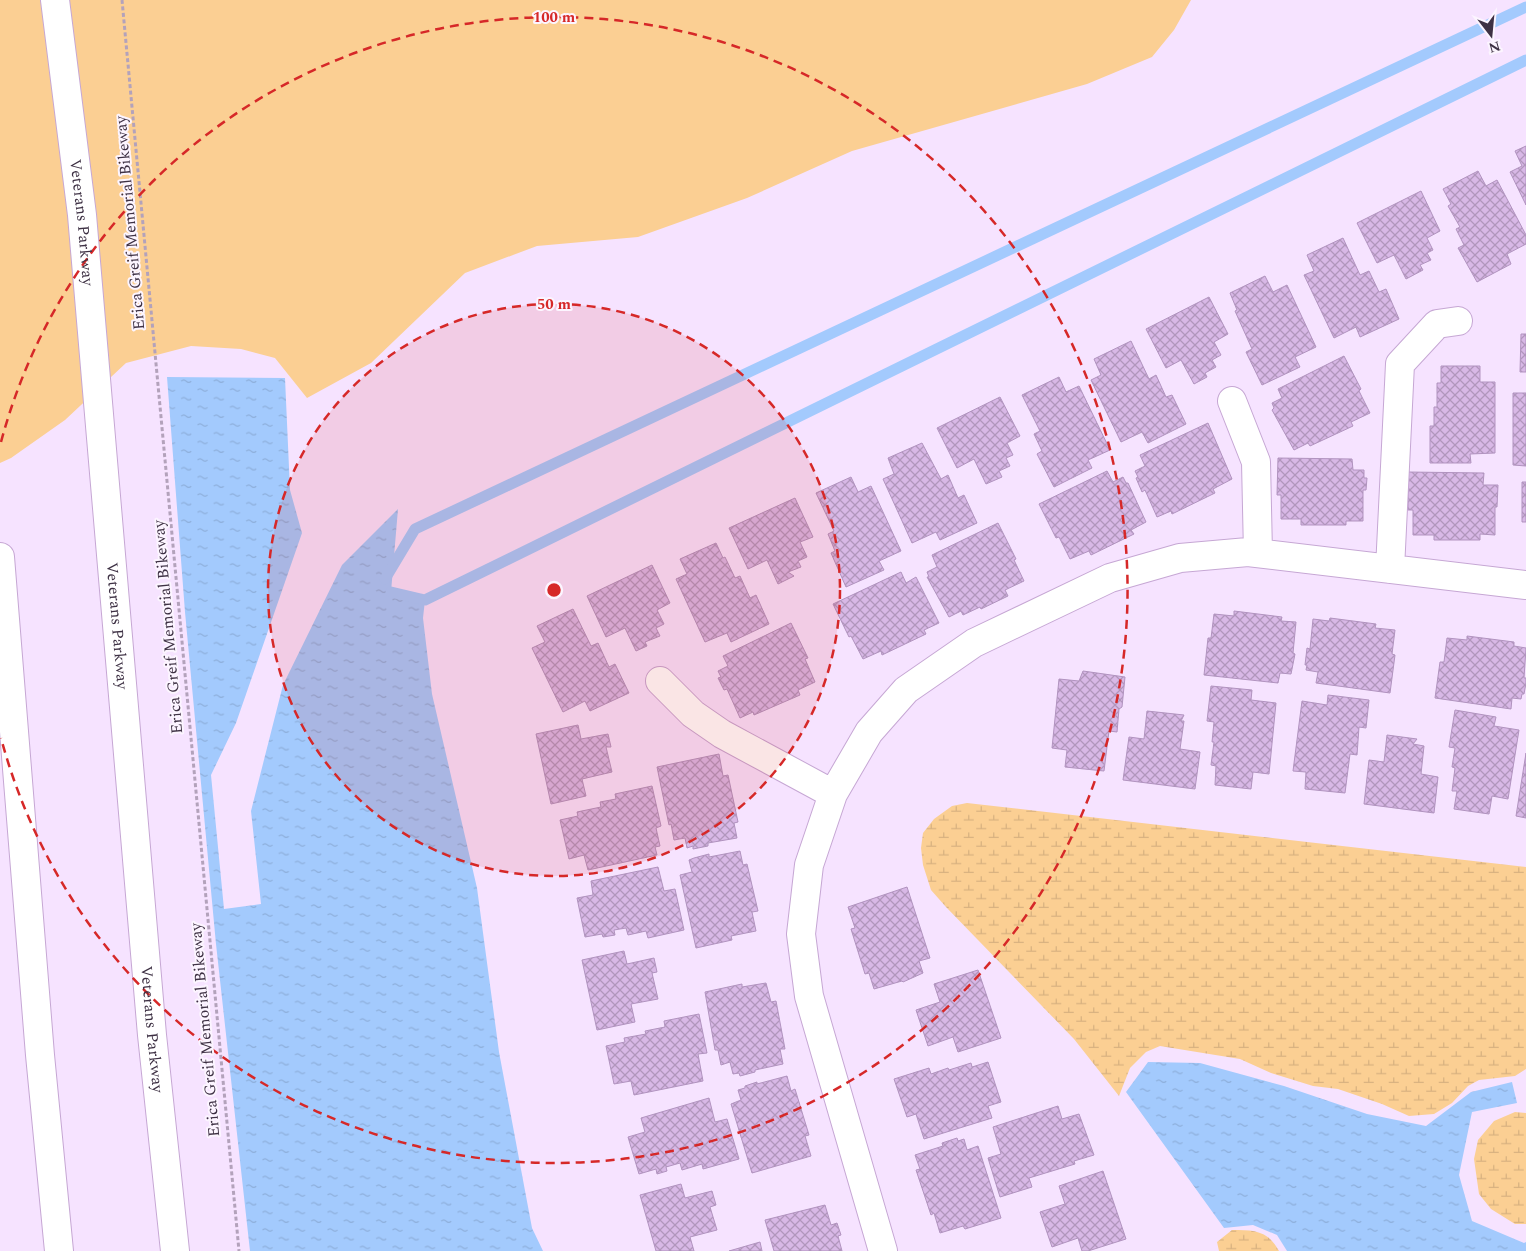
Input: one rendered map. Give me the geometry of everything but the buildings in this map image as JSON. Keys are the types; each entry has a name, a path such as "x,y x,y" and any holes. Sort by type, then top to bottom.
{"main road":[{"name":"Veterans Parkway","path":"55,0 82,215 152,1035 175,1251"},
{"path":"1390,569 1400,364 1437,324 1458,321"},
{"path":"1232,401 1256,462 1258,553"},
{"path":"883,1251 808,996 801,934 809,865 833,794 868,732 906,690 974,643 1110,578 1180,558 1248,552 1526,585"},
{"path":"0,557 40,1055 59,1251"},
{"path":"660,681 693,714 722,734 833,794"}],"path":[{"name":"Erica Greif Memorial Bikeway","path":"122,0 239,1251"}],"green space":[{"path":"0,0 1191,0 1174,30 1152,57 1087,84 852,151 747,198 638,237 537,246 465,273 371,363 307,398 275,358 241,349 191,346 126,363 65,420 11,458 0,463"},
{"path":"967,803 1526,867 1526,1069 1515,1076 1479,1080 1468,1086 1452,1103 1434,1114 1409,1116 1382,1104 1338,1089 1313,1086 1271,1073 1240,1059 1160,1046 1146,1052 1130,1068 1119,1096 1074,1039 931,890 923,865 921,848 923,833 934,819 952,806"},
{"path":"1515,1112 1526,1113 1526,1224 1515,1224 1491,1209 1479,1194 1474,1159 1478,1140 1494,1121"},
{"path":"1232,1230 1247,1230 1265,1235 1275,1244 1279,1251 1219,1251 1217,1242"}],"water":[{"path":"167,377 285,378 290,490 302,533 236,723 211,775 224,909 261,904 251,811 283,685 342,565 398,509 391,592 425,600 423,618 432,694 477,888 499,1052 532,1228 543,1251 250,1251 216,944 185,612"},
{"path":"1148,1062 1200,1063 1284,1086 1367,1114 1426,1126 1471,1092 1512,1082 1517,1103 1472,1112 1459,1175 1472,1221 1524,1243 1526,1242 1526,1251 1287,1251 1277,1235 1253,1225 1224,1228 1126,1092"}],"waterway":[{"path":"385,579 415,529 1526,7"},
{"path":"391,592 425,600 1526,60"}]}
